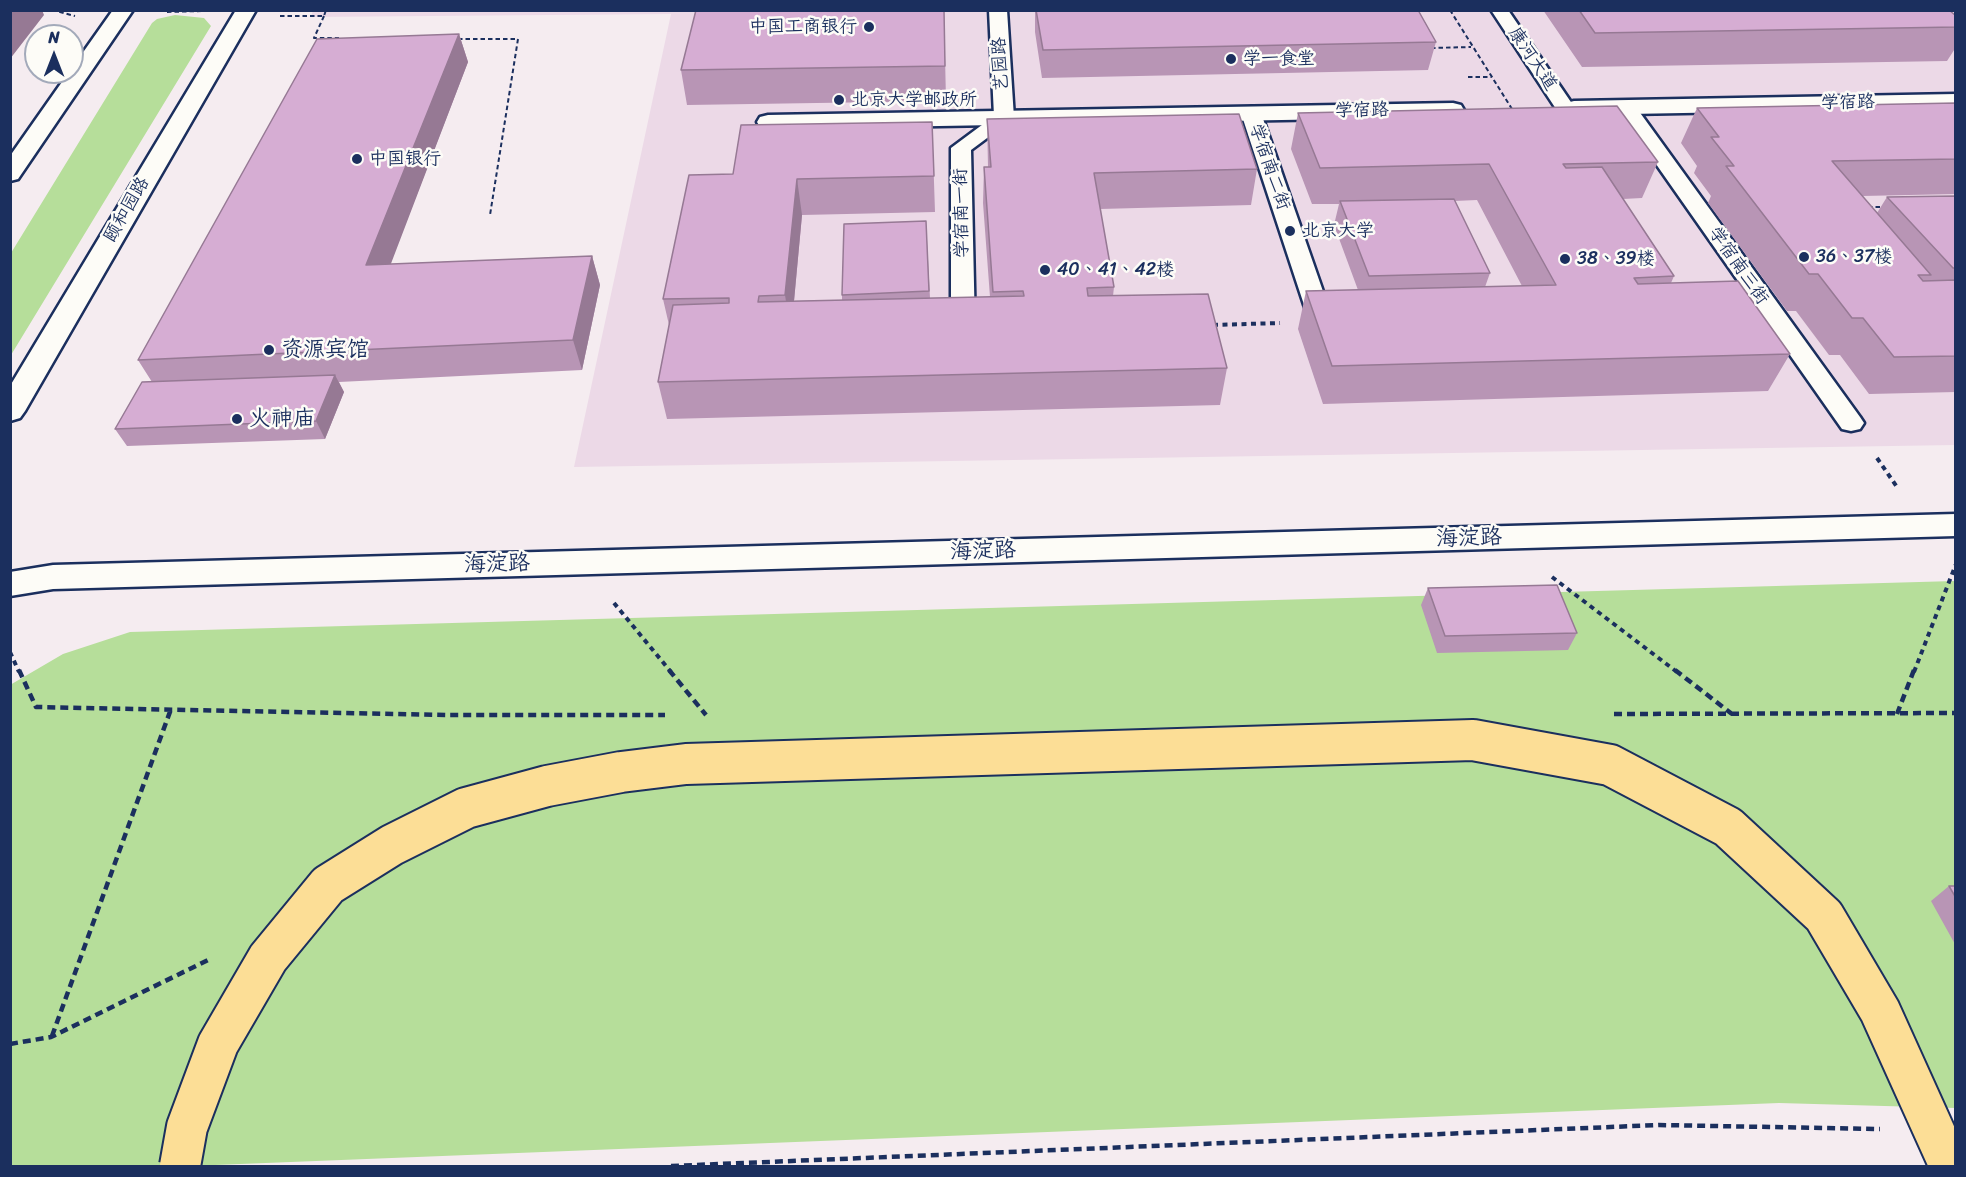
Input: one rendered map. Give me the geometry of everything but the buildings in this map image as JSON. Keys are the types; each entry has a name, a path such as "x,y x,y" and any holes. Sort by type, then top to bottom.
{"highway":[{"path":"180,1167 186,1127 218,1044 268,958 328,885 392,846 466,808 547,786 621,772 686,764 1473,740 1610,765 1728,827 1824,916 1880,1011 1950,1167"}],"street":[{"path":"10,174 123,10"},
{"name":"颐和园路","path":"10,411 246,10"},
{"name":"学宿路","path":"1512,109 1956,101"},
{"name":"学宿路","path":"768,122 1477,109"},
{"name":"海淀路","path":"10,584 53,577 1956,525"}],"lane":[{"name":"艺园路","path":"998,10 1004,118"},
{"name":"康河大道","path":"1499,10 1565,108"},
{"name":"学宿南三街","path":"1626,107 1851,423"},
{"name":"学宿南二街","path":"1251,113 1322,323"},
{"name":"学宿南一街","path":"963,329 961,148 1004,118"}],"path":[{"path":"52,10 82,18"},
{"path":"326,10 314,38 348,38"},
{"path":"1450,10 1512,109"},
{"path":"167,12 206,11"},
{"path":"279,16 324,16"},
{"path":"450,39 518,39 490,215"},
{"path":"1428,48 1438,48"},
{"path":"1865,207 1888,207"},
{"path":"1203,325 1322,323"},
{"path":"1897,714 1956,564"},
{"path":"1547,573 1733,714"},
{"path":"608,595 706,715"},
{"path":"10,1044 51,1037 171,709"},
{"path":"671,1167 1659,1125 1884,1129"}],"shaded area":[{"name":"北京大学","path":"313,10 1955,11 1955,445 574,467 671,14 311,17"}],"green space":[{"path":"175,15 204,18 211,26 11,355 11,253 152,23 157,19"},
{"path":"1955,581 1955,1108 1779,1103 190,1166 11,1166 10,685 63,654 130,632"}],"place":[{"name":"中国工商银行","path":"869,27"},
{"name":"学一食堂","path":"1231,59"},
{"name":"北京大学邮政所","path":"839,100"},
{"name":"中国银行","path":"357,159"},
{"name":"北京大学","path":"1290,231"},
{"name":"36、37楼","path":"1804,257"},
{"name":"38、39楼","path":"1565,259"},
{"name":"40、41、42楼","path":"1045,270"},
{"name":"资源宾馆","path":"269,350"},
{"name":"火神庙","path":"237,419"}]}
